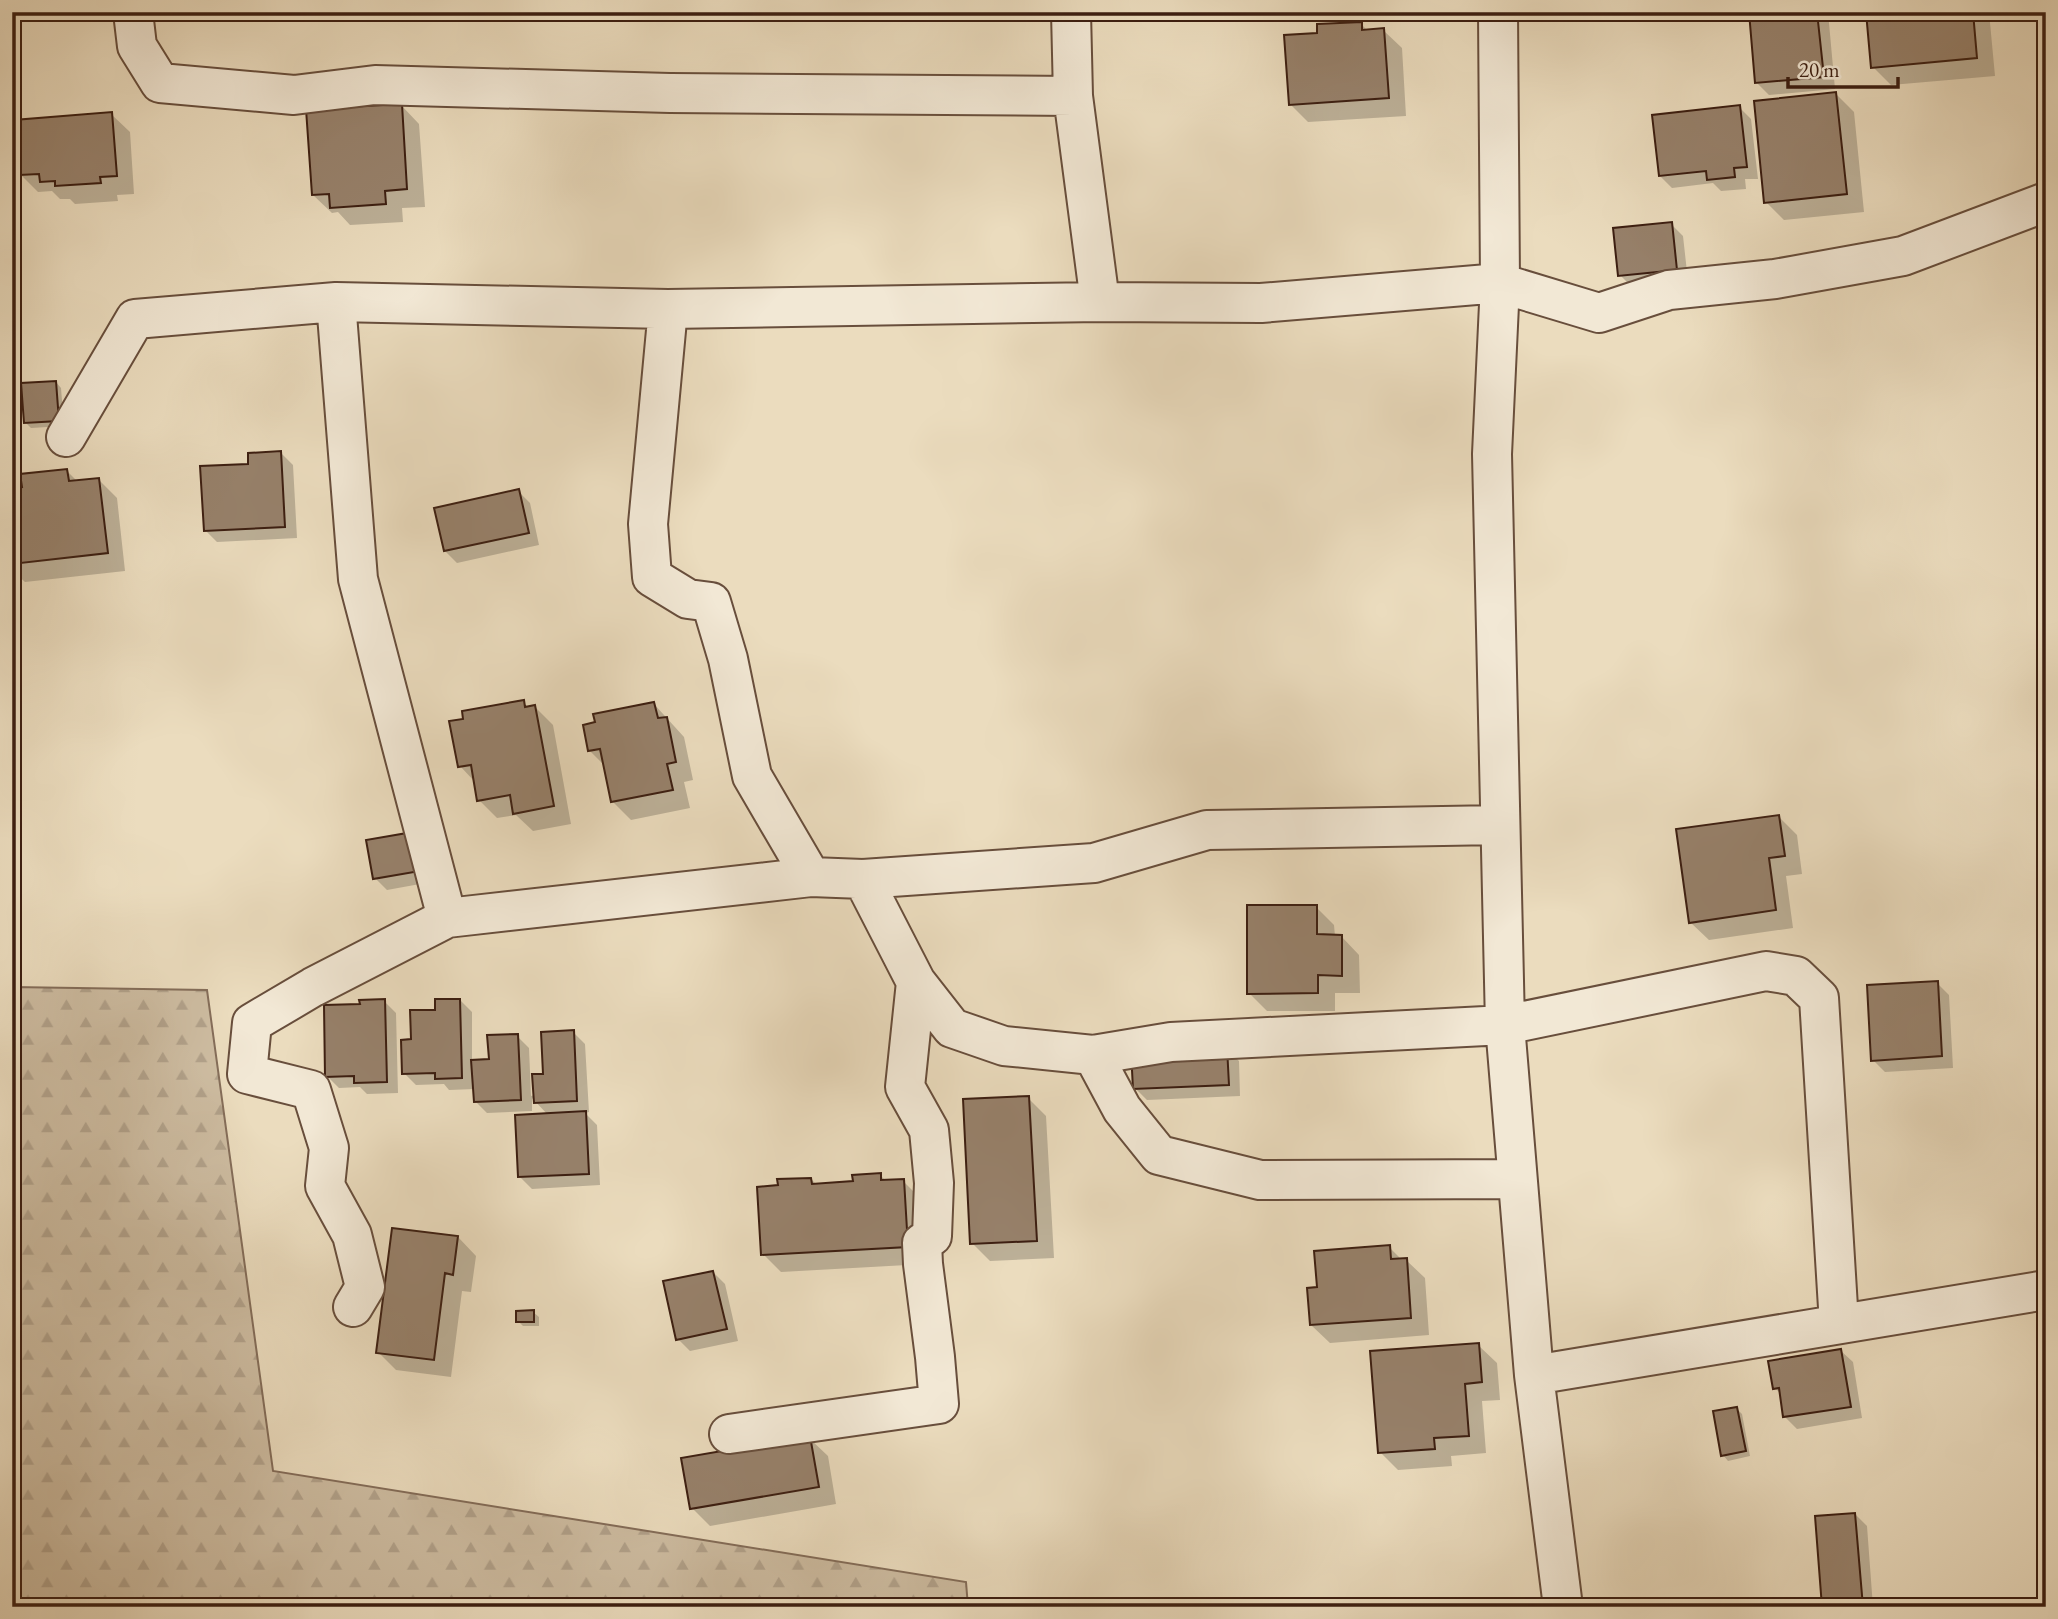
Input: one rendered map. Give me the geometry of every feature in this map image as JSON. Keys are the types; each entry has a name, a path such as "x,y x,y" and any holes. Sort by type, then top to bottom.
{"street":[{"path":"133,12 137,46 160,83 294,95 375,85 670,93 1073,96"},
{"path":"1071,12 1073,96 1100,302"},
{"path":"1498,12 1500,283 1492,454 1505,1025 1534,1375 1563,1607"},
{"path":"66,437 135,319 336,302 668,309 1100,302 1262,303 1500,283 1599,313 1669,290 1775,279 1903,256 2046,202"},
{"path":"336,302 358,579 447,918"},
{"path":"668,309 648,524 652,577 688,598 711,602 727,659 752,776 811,877"},
{"path":"354,1307 365,1287 352,1235 325,1186 329,1148 311,1090 247,1074 252,1023 313,987 447,918 811,877 863,879 1094,863 1207,830 1500,825"},
{"path":"863,879 916,982 952,1028 1004,1046 1093,1055 1171,1042 1505,1025 1766,971 1796,975 1819,998 1839,1324"},
{"path":"729,1434 939,1404 922,1243 932,1236 934,1183 929,1130 905,1087 916,982"},
{"path":"1093,1055 1122,1109 1159,1155 1261,1180 1517,1179"},
{"path":"1534,1375 2046,1290"}],"green space":[{"path":"12,987 207,990 273,1471 966,1582 968,1607 12,1607"}],"building":[{"path":"1749,12 1817,12 1824,77 1755,83"},
{"path":"1866,12 1973,12 1977,58 1871,68"},
{"path":"1362,22 1362,30 1384,28 1389,98 1289,105 1284,35 1317,33 1317,24"},
{"path":"1836,92 1847,194 1764,203 1754,101"},
{"path":"402,104 407,189 385,191 386,204 330,208 329,194 312,195 306,109"},
{"path":"1740,105 1747,167 1734,168 1735,177 1707,180 1706,171 1659,176 1652,115"},
{"path":"112,112 117,176 100,177 101,183 55,186 55,181 40,182 39,174 19,175 14,120"},
{"path":"1672,222 1677,270 1618,276 1613,228"},
{"path":"56,381 59,421 24,423 21,383"},
{"path":"281,451 285,527 204,531 200,466 248,464 248,453"},
{"path":"67,469 69,481 99,478 108,553 12,564 12,488 22,487 20,474"},
{"path":"519,489 529,533 444,551 434,508"},
{"path":"524,700 525,707 535,705 554,806 513,814 510,795 477,801 471,765 458,767 449,721 463,719 462,711"},
{"path":"654,702 658,718 667,717 676,762 667,764 673,790 611,802 600,749 588,751 583,725 595,722 593,714"},
{"path":"1779,815 1785,856 1769,858 1776,910 1689,923 1676,829"},
{"path":"413,832 420,871 373,879 366,840"},
{"path":"1247,905 1317,905 1317,934 1342,935 1342,976 1318,975 1318,993 1247,994"},
{"path":"1938,981 1942,1056 1871,1061 1867,985"},
{"path":"385,999 387,1082 354,1083 354,1076 325,1077 324,1005 360,1004 359,1000"},
{"path":"435,999 460,999 462,1078 435,1079 435,1073 402,1074 401,1040 411,1039 410,1010 435,1010"},
{"path":"574,1030 577,1101 534,1103 532,1074 543,1074 541,1032"},
{"path":"518,1034 521,1100 474,1102 471,1060 489,1059 487,1035"},
{"path":"1227,1047 1229,1085 1133,1089 1131,1051"},
{"path":"1029,1096 1037,1241 970,1244 963,1099"},
{"path":"586,1111 589,1174 518,1177 515,1115"},
{"path":"881,1173 881,1180 904,1179 908,1247 761,1255 757,1187 778,1185 777,1179 811,1178 812,1184 853,1181 852,1175"},
{"path":"392,1228 458,1236 453,1275 445,1273 434,1360 376,1353"},
{"path":"1390,1245 1391,1259 1407,1258 1411,1318 1310,1325 1307,1288 1317,1287 1314,1251"},
{"path":"713,1271 727,1329 676,1340 663,1281"},
{"path":"534,1310 534,1322 516,1322 516,1311"},
{"path":"1479,1343 1482,1382 1465,1384 1469,1436 1434,1438 1435,1449 1378,1453 1370,1351"},
{"path":"1841,1349 1851,1407 1783,1417 1779,1388 1773,1389 1768,1361"},
{"path":"1737,1407 1746,1451 1721,1456 1713,1411"},
{"path":"810,1436 819,1487 690,1509 681,1458"},
{"path":"1855,1513 1863,1607 1822,1607 1815,1516"}]}
